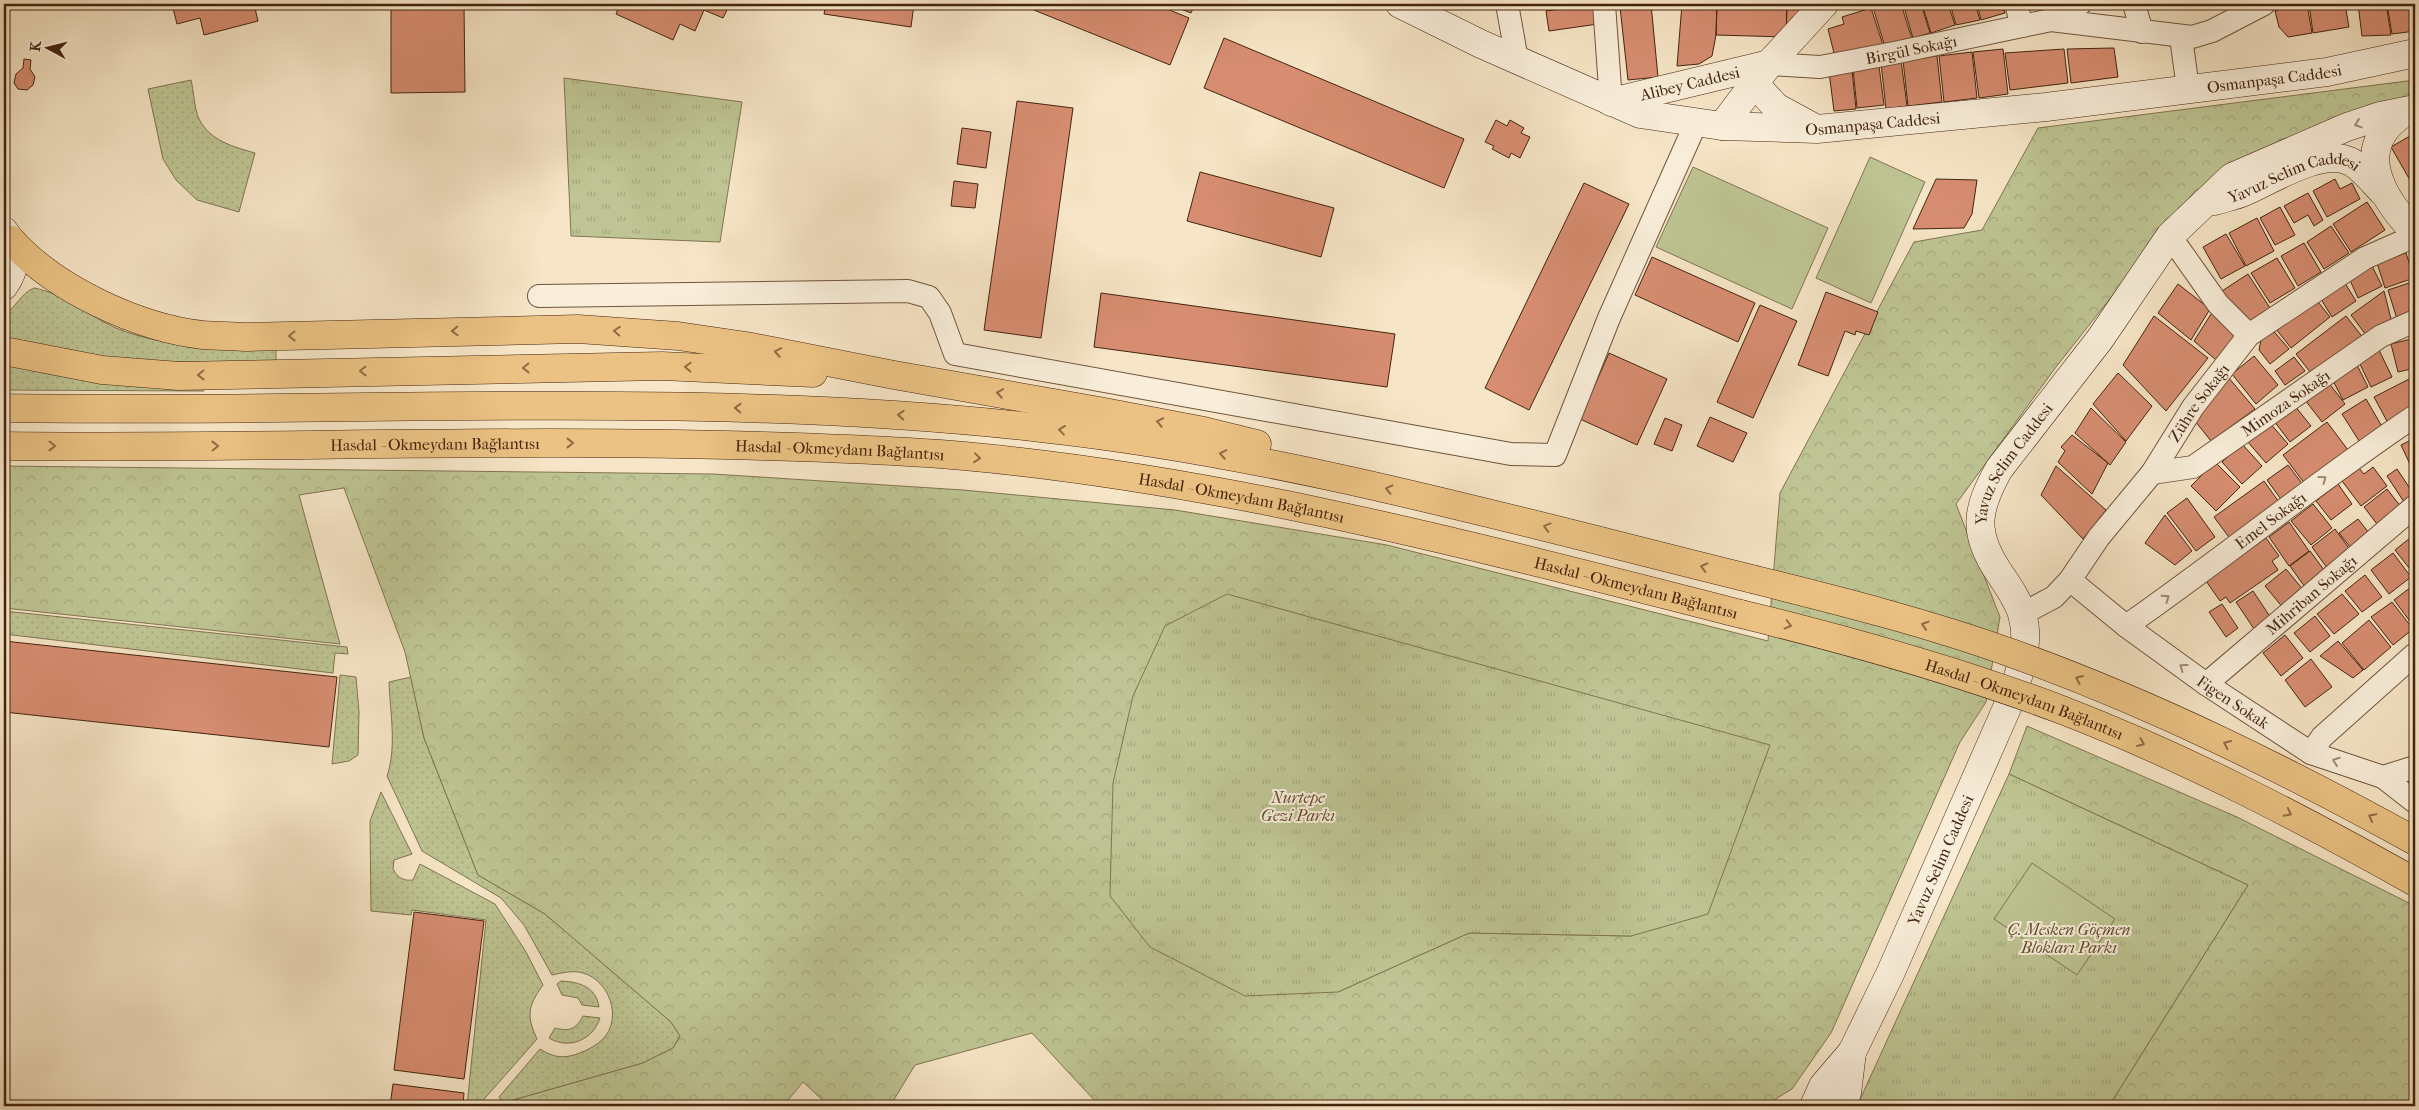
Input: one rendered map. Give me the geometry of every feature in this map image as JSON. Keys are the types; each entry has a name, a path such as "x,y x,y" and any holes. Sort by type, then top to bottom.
{"highway":[{"path":"8,236 25,256 73,289 137,318 202,335 245,337 578,329 678,336 746,346 894,375 1099,410 1246,440 1289,454 1339,478"},
{"path":"4,351 102,370 179,376 662,366 852,376 894,375"},
{"name":"Hasdal - Okmeydanı Bağlantısı","path":"4,408 126,410 537,406 720,408 914,416 1121,438 1207,452 1339,478 1524,521 1895,615 2066,674 2200,731 2264,762 2415,841"},
{"name":"Hasdal - Okmeydanı Bağlantısı","path":"4,446 575,442 826,448 964,456 1140,478 1279,502 1516,557 1888,650 2064,711 2215,777 2415,882"}],"street":[{"name":"Osmanpaşa Caddesi","path":"1400,4 1517,60 1640,114 1709,124 1817,129 2046,106 2326,72 2415,53"},
{"path":"1507,4 1517,60"},
{"path":"1604,4 1611,102"},
{"name":"Alibey Caddesi","path":"1709,124 1752,73 1824,4"},
{"path":"2016,4 2022,26"},
{"name":"Birgül Sokağı","path":"1752,73 1820,67 2052,20 2080,4"},
{"path":"2134,4 2142,32"},
{"name":"Birgül Sokağı","path":"2052,20 2192,37 2212,31 2264,4"},
{"path":"2181,36 2188,89"},
{"name":"Osmanpaşa Caddesi","path":"2365,63 2415,61"},
{"path":"1752,73 1776,107 1817,129"},
{"name":"Alibey Caddesi","path":"1611,102 1752,73"},
{"path":"2410,111 2389,122 2379,134 2376,164 2383,192 2415,234"},
{"path":"2204,205 2232,177 2251,167 2380,116 2410,111"},
{"path":"539,296 908,291 929,296 940,313 955,354 1511,454 1555,456 1609,318 1709,124"},
{"name":"Yavuz Selim Caddesi","path":"1814,1106 1822,1086 1852,1052 1890,974 2006,710 2022,669 2025,637 2022,614 2008,586 1991,561 1982,540 1978,520 1986,492 1999,469 2100,339 2170,236 2204,205 2242,193 2296,168 2324,159 2339,157 2351,161 2383,192"},
{"name":"Zühre Sokağı","path":"2022,614 2054,597 2070,580 2100,537 2152,474 2193,407 2249,335 2365,258 2415,234"},
{"path":"4,286 12,270 15,256 8,236"},
{"path":"2170,236 2218,304 2249,335"},
{"name":"Mimoza Sokağı","path":"2152,474 2192,467 2380,336 2415,321"},
{"name":"Emel Sokağı","path":"2126,626 2172,594 2350,460 2415,416"},
{"name":"Mihriban Sokağı","path":"2206,684 2415,506"},
{"name":"Figen Sokak","path":"2070,580 2126,626 2206,684 2311,753 2383,777 2415,802"},
{"path":"2311,753 2322,737 2415,654"},
{"path":"2383,777 2415,767"},
{"name":"Yavuz Selim Caddesi","path":"1840,1106 1847,1093 1852,1052"}],"green space":[{"path":"564,78 742,102 720,242 571,236"},
{"path":"191,80 197,115 209,133 223,142 255,153 239,212 197,200 176,180 163,159 148,89"},
{"path":"2415,80 2415,102 2368,111 2195,191 2056,367 1956,504 2000,617 1986,702 1960,742 1831,1033 1792,1089 1764,1106 1096,1106 1095,1101 1032,1033 915,1065 890,1106 829,1106 803,1082 783,1106 501,1106 503,1103 643,1063 673,1048 680,1036 671,1022 545,914 478,875 424,738 405,652 344,488 299,495 340,644 4,608 4,466 713,474 963,490 1175,510 1387,545 1768,641 1780,493 1914,242 1982,230 2038,128","holes":["1113,783 1631,936 1469,933 1338,992"]},
{"path":"1870,157 1925,182 1871,303 1816,278"},
{"path":"1693,167 1828,228 1792,309 1656,247"},
{"path":"34,288 55,295 116,328 135,335 195,346 276,348 276,361 160,362 4,349 4,314"},
{"path":"4,362 203,387 204,391 4,390"},
{"name":"Nurtepe Gezi Parkı","path":"1227,594 1770,745 1708,914 1631,936 1469,933 1338,992 1245,996 1150,947 1110,896 1113,783 1133,696 1165,626"},
{"path":"4,611 347,647 348,654 335,653 333,673 4,634"},
{"path":"340,675 356,677 359,712 358,755 349,761 332,764"},
{"path":"411,677 424,738 478,875 545,914 671,1022 680,1036 673,1048 643,1063 503,1103 499,1097 540,1049 559,1057 569,1056 589,1049 603,1039 612,1021 610,1001 600,983 592,977 575,972 552,975 524,925 501,898 422,851 387,776 392,753 389,682"},
{"path":"2027,726 2237,817 2415,906 2415,1106 2109,1106 2248,885 2009,774"},
{"name":"Ç. Mesken Göçmen Blokları Parkı","path":"2009,774 2248,885 2109,1106 1857,1106"},
{"path":"381,792 412,854 394,860 393,869 397,875 406,880 413,880 420,864 495,904 526,952 543,985 534,999 530,1011 533,1031 537,1039 478,1106 467,1106 486,920 412,910 411,915 371,911 370,821"},
{"path":"2032,863 2115,919 2077,975 1994,919"},
{"path":"561,981 581,984 591,990 599,1007 582,1005 578,998 562,995 557,984"},
{"path":"583,1016 600,1018 597,1026 586,1037 572,1043 564,1043 549,1038 555,1028 565,1030 575,1027"}],"building":[{"path":"147,4 172,4 149,10"},
{"path":"172,4 254,4 258,21 204,35 200,18 177,24"},
{"path":"391,4 464,4 465,92 391,93"},
{"path":"620,4 730,4 723,18 704,10 695,31 680,24 673,40 616,14"},
{"path":"826,4 914,4 911,27 824,14"},
{"path":"1019,4 1155,4 1189,18 1170,65"},
{"path":"1168,4 1195,4 1191,13"},
{"path":"1595,4 1598,24 1549,31 1546,11"},
{"path":"1651,4 1658,77 1628,80 1620,7"},
{"path":"1682,4 1717,4 1716,35 1712,56 1699,64 1677,66"},
{"path":"1717,4 1787,4 1786,37 1716,35"},
{"path":"1787,4 1816,4 1786,37"},
{"path":"1872,4 1901,4 1912,39 1885,47"},
{"path":"1903,4 1921,4 1930,33 1913,38"},
{"path":"1922,4 1948,4 1955,25 1931,33"},
{"path":"1950,4 1975,4 1980,20 1956,25"},
{"path":"1977,4 2002,4 2005,13 1981,20"},
{"path":"2024,4 2043,4 2026,10"},
{"path":"2158,4 2192,4 2193,7 2159,6"},
{"path":"2194,4 2209,4 2195,7"},
{"path":"2295,4 2307,4 2312,33 2288,37 2279,27 2275,11"},
{"path":"2309,4 2345,4 2349,27 2313,33"},
{"path":"2358,4 2386,4 2391,35 2362,36"},
{"path":"2387,4 2412,4 2415,15 2415,31 2392,34"},
{"path":"1871,8 1884,48 1836,61 1828,29 1844,24 1842,17"},
{"path":"1224,38 1464,139 1444,188 1204,88"},
{"path":"2114,48 2118,77 2071,83 2067,49"},
{"path":"2003,49 2008,94 1979,98 1973,52"},
{"path":"2064,49 2068,83 2010,90 2005,53"},
{"path":"1972,52 1977,98 1944,102 1939,56"},
{"path":"1937,56 1942,102 1908,106 1903,60"},
{"path":"24,59 31,60 30,69 35,77 33,85 27,90 18,89 14,83 16,74 23,68"},
{"path":"1901,60 1907,106 1886,109 1881,63"},
{"path":"1879,66 1884,105 1857,108 1853,69"},
{"path":"1852,70 1856,109 1834,111 1829,72"},
{"path":"1017,101 1073,108 1041,338 984,330"},
{"path":"1496,120 1507,126 1510,120 1524,128 1521,133 1530,137 1520,158 1511,153 1509,158 1492,149 1494,146 1485,142"},
{"path":"962,128 991,132 986,168 957,164"},
{"path":"2415,133 2415,189 2391,147"},
{"path":"1200,172 1334,208 1321,257 1187,221"},
{"path":"1936,179 1977,180 1972,214 1964,228 1913,229"},
{"path":"2335,179 2340,189 2352,183 2360,199 2327,217 2313,191"},
{"path":"954,181 978,184 975,208 951,206"},
{"path":"1584,183 1629,204 1529,410 1485,388"},
{"path":"2308,193 2323,220 2314,226 2308,215 2294,223 2284,206"},
{"path":"2367,202 2385,230 2351,252 2333,224"},
{"path":"2280,207 2295,235 2275,245 2260,218"},
{"path":"2257,218 2274,251 2246,266 2229,233"},
{"path":"2331,226 2349,253 2324,269 2307,242"},
{"path":"2226,234 2245,266 2221,279 2203,247"},
{"path":"2304,243 2321,272 2298,286 2281,256"},
{"path":"2406,253 2414,278 2385,288 2377,263"},
{"path":"1652,257 1755,303 1738,342 1635,295"},
{"path":"2277,258 2295,288 2270,303 2251,273"},
{"path":"2372,266 2382,286 2358,298 2349,278"},
{"path":"2248,274 2270,308 2243,325 2222,291"},
{"path":"2343,280 2356,301 2332,317 2319,296"},
{"path":"2415,281 2415,316 2398,322 2388,290"},
{"path":"2178,284 2210,309 2191,340 2158,313"},
{"path":"2384,291 2392,323 2369,339 2351,315"},
{"path":"1826,292 1878,312 1869,335 1856,331 1855,335 1845,331 1828,376 1798,365"},
{"path":"1101,293 1395,334 1387,387 1094,347"},
{"path":"2315,298 2330,317 2291,348 2276,329"},
{"path":"1760,305 1797,321 1753,418 1717,402"},
{"path":"2213,311 2238,334 2216,360 2194,341"},
{"path":"2154,316 2208,358 2166,411 2123,365"},
{"path":"2346,316 2364,339 2314,377 2296,354"},
{"path":"2271,328 2289,349 2270,364 2259,350 2262,335"},
{"path":"2415,338 2415,368 2398,372 2391,344"},
{"path":"2379,350 2392,377 2371,387 2358,360"},
{"path":"1609,353 1667,379 1637,445 1580,419"},
{"path":"2254,356 2278,385 2256,404 2232,374"},
{"path":"2294,357 2305,371 2285,385 2275,371"},
{"path":"2355,361 2368,387 2343,400 2330,375"},
{"path":"2118,373 2152,406 2126,441 2093,404"},
{"path":"2415,376 2415,409 2388,423 2374,397"},
{"path":"2228,377 2255,409 2211,441 2195,421"},
{"path":"2325,378 2345,404 2322,422 2302,396"},
{"path":"2366,399 2384,430 2361,444 2342,414"},
{"path":"2294,405 2311,426 2290,442 2274,421"},
{"path":"2091,408 2126,442 2110,465 2075,433"},
{"path":"1710,417 1747,433 1733,462 1697,446"},
{"path":"1665,418 1682,425 1672,451 1654,444"},
{"path":"2269,422 2288,444 2266,463 2247,441"},
{"path":"2327,422 2351,454 2308,488 2283,455"},
{"path":"2072,435 2108,463 2092,494 2058,462 2065,451 2061,447"},
{"path":"2415,438 2415,475 2401,445"},
{"path":"2242,444 2262,466 2242,484 2222,462"},
{"path":"2215,462 2240,487 2216,511 2191,486"},
{"path":"2288,465 2304,486 2283,502 2267,480"},
{"path":"2056,466 2106,510 2083,539 2041,495"},
{"path":"2373,467 2387,486 2361,506 2342,481 2359,468 2364,474"},
{"path":"2397,469 2415,496 2406,505 2387,476"},
{"path":"2264,481 2281,505 2231,540 2214,517"},
{"path":"2338,484 2352,504 2331,520 2316,501"},
{"path":"2387,489 2401,507 2377,524 2364,507"},
{"path":"2187,498 2215,537 2196,551 2167,513"},
{"path":"2313,504 2332,528 2311,545 2291,521"},
{"path":"2165,515 2192,551 2175,565 2145,543"},
{"path":"2358,519 2373,538 2354,552 2339,533"},
{"path":"2289,522 2309,551 2289,566 2269,537"},
{"path":"2335,529 2353,554 2330,572 2312,547"},
{"path":"2415,534 2415,571 2413,573 2395,550"},
{"path":"2266,538 2279,556 2272,561 2278,570 2230,603 2226,597 2220,601 2206,581"},
{"path":"2310,551 2327,574 2307,590 2290,566"},
{"path":"2393,553 2411,577 2389,594 2371,570"},
{"path":"2286,569 2305,592 2284,609 2265,586"},
{"path":"2365,575 2382,597 2362,612 2345,591"},
{"path":"2415,584 2415,628 2394,600"},
{"path":"2253,591 2271,618 2254,629 2236,602"},
{"path":"2342,594 2359,614 2334,634 2317,614"},
{"path":"2392,602 2413,629 2393,645 2371,617"},
{"path":"2222,604 2238,628 2226,637 2209,612"},
{"path":"2315,616 2330,636 2310,652 2294,633"},
{"path":"2369,620 2391,647 2364,670 2342,643"},
{"path":"2285,635 2303,658 2281,676 2263,653"},
{"path":"4,641 337,677 329,747 4,712"},
{"path":"2338,641 2363,670 2353,678 2320,656"},
{"path":"2311,659 2332,687 2305,707 2285,680"},
{"path":"414,912 484,921 464,1079 394,1070"},
{"path":"393,1084 464,1093 463,1106 390,1106"}]}
